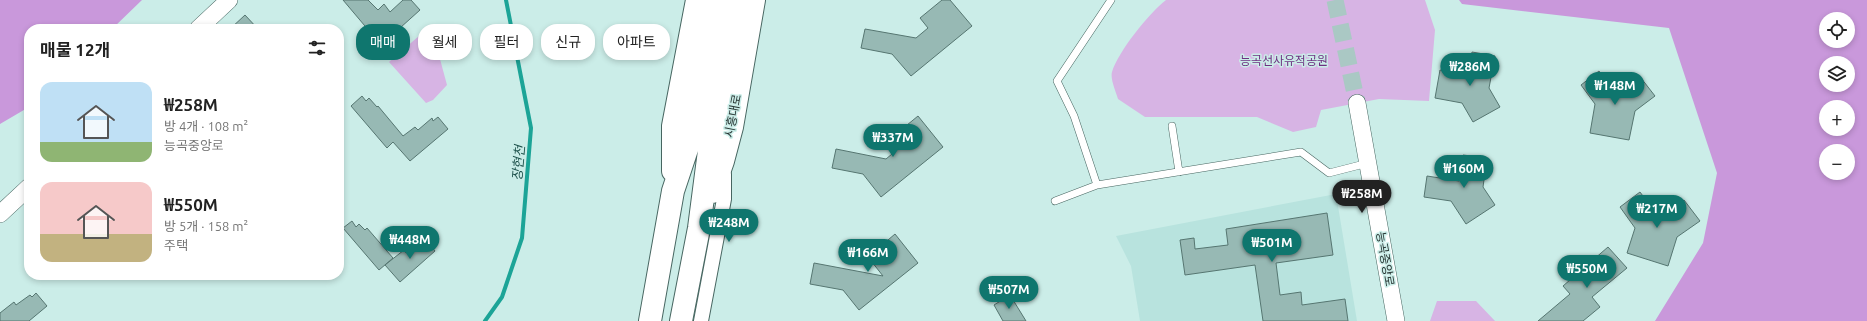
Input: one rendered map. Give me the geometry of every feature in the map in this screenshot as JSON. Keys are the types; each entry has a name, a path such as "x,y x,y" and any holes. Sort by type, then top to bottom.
{"main road":[{"path":"673,191 673,126 697,0"},
{"path":"650,321 673,191 694,128 714,0"},
{"name":"시흥대로","path":"681,321 699,228 712,128 732,0"},
{"name":"시흥대로","path":"699,228 723,161 732,127 754,0"}],"street":[{"path":"203,24 229,0"},
{"name":"능곡중앙로","path":"1357,103 1396,321"},
{"path":"701,321 724,199 723,161"},
{"path":"0,214 24,191"}],"lane":[{"path":"1097,185 1074,116 1057,81 1111,0"},
{"path":"1172,126 1179,172"},
{"path":"1055,201 1097,185 1301,152 1329,173 1368,163"}],"shaded area":[{"path":"0,0 142,0 117,24 24,24 24,110 0,124"},
{"path":"1459,0 1867,0 1867,321 1655,321 1703,243 1717,173 1669,28 1462,4"},
{"path":"1336,194 1357,321 1140,321 1131,266 1116,236"}],"green space":[{"name":"능곡선사유적공원","path":"1166,0 1425,0 1435,30 1429,101 1379,99 1321,110 1316,127 1293,132 1257,117 1145,117 1118,99 1112,82 1112,72 1115,64 1135,33 1151,14"},
{"path":"418,37 418,60 440,60 447,85 433,100 426,103 389,62 391,60 410,60 410,44"},
{"path":"1437,301 1476,301 1495,321 1430,321"}],"building":[{"path":"343,0 368,0 378,10 384,4 390,12 403,0 411,0 420,10 404,24 363,24"},
{"path":"942,0 950,0 972,26 911,76 892,54 861,48 865,29 916,38 928,28 920,18"},
{"path":"245,15 253,24 235,24"},
{"path":"1472,52 1495,56 1489,88 1500,107 1473,122 1462,103 1435,98 1440,70 1468,75"},
{"path":"1599,71 1618,96 1641,78 1655,96 1635,111 1629,140 1590,133 1595,104 1581,85"},
{"path":"362,96 366,101 369,98 377,107 378,106 403,136 415,127 418,130 432,118 433,121 438,117 448,129 410,161 393,142 387,148 351,106"},
{"path":"918,116 943,147 881,197 863,174 832,168 836,149 886,159 898,149 890,139"},
{"path":"1463,155 1487,158 1483,187 1495,205 1466,224 1451,201 1424,197 1427,176 1459,181"},
{"path":"1640,192 1659,218 1684,200 1700,221 1677,237 1668,266 1627,253 1635,228 1620,207"},
{"path":"1327,213 1333,255 1276,263 1280,295 1301,292 1302,305 1345,299 1348,321 1263,321 1255,265 1185,275 1180,240 1194,238 1195,249 1228,245 1226,229"},
{"path":"352,221 356,227 359,224 365,230 367,228 393,258 379,270 344,229 344,227"},
{"path":"895,234 918,263 859,310 843,290 810,284 814,263 883,276 868,257"},
{"path":"426,240 435,251 400,282 385,265 404,250 406,253 420,242 421,244"},
{"path":"1608,247 1627,268 1592,297 1600,307 1583,321 1538,321 1570,294 1563,286"},
{"path":"36,293 47,306 29,321 0,321 0,313 14,302 16,305 30,295 32,297"},
{"path":"1010,295 1026,321 1003,321 994,305"}],"waterway":[{"name":"장현천","path":"485,321 502,297 522,238 531,128 506,0"}],"tunnel":[{"path":"1335,0 1357,103"}]}
